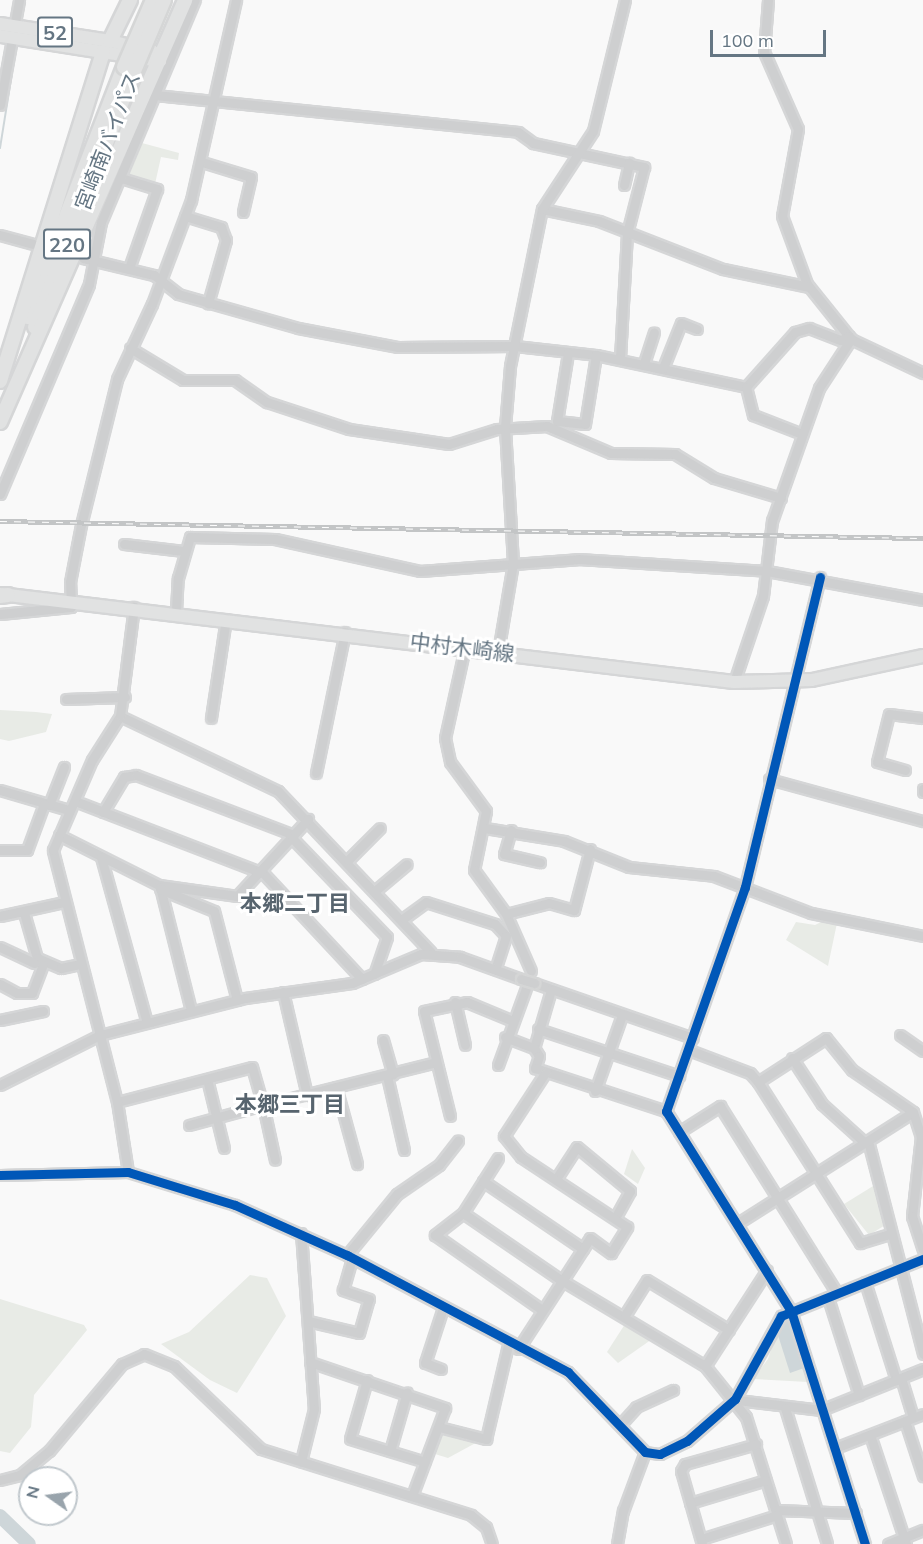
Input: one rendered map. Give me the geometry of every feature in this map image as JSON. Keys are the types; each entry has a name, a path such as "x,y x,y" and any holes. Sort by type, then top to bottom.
{"highway":[{"path":"107,47 130,0"},
{"name":"宮崎南バイパス","path":"0,417 153,0"},
{"name":"宮崎南バイパス","path":"0,386 129,69 164,0"},
{"path":"0,422 185,0"},
{"name":"220","path":"0,381 107,47"}],"main road":[{"name":"52","path":"0,24 9,33 86,43 160,61"},
{"name":"中村木崎線","path":"2,595 176,611 734,682 792,682 923,656"}],"street":[{"path":"0,105 9,33 19,0"},
{"path":"107,47 124,0"},
{"path":"0,494 97,261 101,222 195,0"},
{"path":"0,614 68,611 81,525 117,379 162,279 202,162 211,101 236,0"},
{"path":"498,652 513,563 505,427 515,346 542,209 581,153 593,131 625,0"},
{"path":"768,0 764,52 798,129 782,216 809,287 850,338 923,373"},
{"path":"155,95 518,132 533,143 629,163 646,171 627,233 620,360"},
{"path":"202,162 251,177 243,212"},
{"path":"624,185 629,163"},
{"path":"121,178 157,189 129,268"},
{"path":"542,209 599,220 627,233 723,269 809,287"},
{"path":"185,216 221,227 226,240 208,303"},
{"path":"0,235 33,244"},
{"path":"83,258 129,268 162,279 166,288 208,303 398,347 515,346 596,355 644,363 746,387"},
{"path":"663,368 681,323 697,329"},
{"path":"746,387 795,332 809,328 841,340 850,338"},
{"path":"644,363 654,333"},
{"path":"734,682 767,571 769,536 802,434 819,388 850,338"},
{"path":"130,348 183,380 235,380 267,402 349,429 449,444 505,427 585,424 596,355"},
{"path":"556,424 568,353"},
{"path":"746,387 753,414 802,434"},
{"path":"556,424 611,453 675,454 714,478 781,498"},
{"path":"176,611 184,551 190,537 275,539 420,571 578,559 767,571 820,577 923,600"},
{"path":"124,544 184,551"},
{"path":"666,1112 745,887 792,682 820,577"},
{"path":"128,1172 117,1102 64,902 53,850 92,760 120,716 125,697 134,607"},
{"path":"212,718 226,619"},
{"path":"316,773 345,632"},
{"path":"465,647 445,738 454,773 484,806 484,828 474,870 506,914 531,971"},
{"path":"66,699 125,697"},
{"path":"905,770 877,762 889,714 923,718"},
{"path":"120,716 267,784 308,819 404,918 431,952"},
{"path":"0,850 27,850 64,767"},
{"path":"103,812 124,777 136,775 293,836 387,937 374,974"},
{"path":"769,779 923,821"},
{"path":"0,790 69,810"},
{"path":"75,801 263,873 362,979"},
{"path":"160,887 237,896 263,873 308,819"},
{"path":"348,860 380,828"},
{"path":"484,828 511,830 590,849 629,867 699,872 811,913 923,936"},
{"path":"511,830 504,855 540,862"},
{"path":"59,835 160,887 214,911 237,1000"},
{"path":"506,914 549,903 574,910 590,849"},
{"path":"101,857 147,1023"},
{"path":"376,890 407,864"},
{"path":"160,887 191,1010"},
{"path":"0,916 24,913 64,902"},
{"path":"404,918 426,902 495,924 506,936 495,969"},
{"path":"24,913 37,958 61,969 80,964"},
{"path":"0,947 39,964 32,993 17,993 0,984"},
{"path":"0,1085 100,1035 237,1000 362,979 431,952 495,969 527,984 693,1038"},
{"path":"498,1065 505,1037 527,984"},
{"path":"534,1048 551,990"},
{"path":"283,992 307,1095"},
{"path":"450,1116 433,1063 424,1011 455,1002 513,1021"},
{"path":"455,1002 465,1045"},
{"path":"0,1020 43,1011"},
{"path":"595,1091 622,1015"},
{"path":"538,1029 679,1076"},
{"path":"900,1035 923,1051"},
{"path":"505,1037 534,1048 539,1056 535,1068 545,1073 666,1112 767,1269 791,1311 865,1544"},
{"path":"758,1082 826,1038 852,1070 914,1112 921,1136 912,1216 923,1249"},
{"path":"383,1040 404,1150"},
{"path":"689,1050 758,1082 860,1243 889,1234"},
{"path":"792,1058 822,1104 866,1141 897,1268 923,1354"},
{"path":"189,1125 336,1087 390,1076 433,1063"},
{"path":"117,1102 252,1067 275,1160"},
{"path":"518,1348 590,1238 611,1252 627,1227 521,1157 504,1136 545,1073"},
{"path":"207,1079 224,1148"},
{"path":"336,1087 357,1164"},
{"path":"679,1132 720,1106 779,1197 833,1295 859,1395"},
{"path":"738,1223 914,1112"},
{"path":"308,1321 359,1333 369,1299 342,1290 350,1256 397,1194 439,1165 458,1141"},
{"path":"556,1179 577,1147 630,1191 615,1218"},
{"path":"498,1158 464,1213 435,1235 542,1310"},
{"path":"0,1175 128,1172 235,1205 350,1256 508,1345 577,1379 645,1452 660,1454 687,1441 735,1400 772,1329 791,1311 923,1259"},
{"path":"483,1181 583,1249"},
{"path":"464,1213 561,1280 625,1315 705,1366 735,1400 756,1444 786,1544"},
{"path":"301,1233 314,1409 301,1461"},
{"path":"705,1366 767,1269"},
{"path":"625,1315 647,1280 729,1330"},
{"path":"865,1282 898,1379 923,1476"},
{"path":"441,1369 425,1363 443,1308"},
{"path":"439,1426 486,1439 508,1345"},
{"path":"0,1480 20,1475 49,1451 122,1364 144,1354 174,1366 250,1443 480,1520 492,1544"},
{"path":"310,1362 407,1392 445,1408 412,1496"},
{"path":"735,1400 785,1408 821,1410 923,1369"},
{"path":"367,1380 350,1439 426,1462"},
{"path":"620,1425 636,1407 673,1390"},
{"path":"390,1451 407,1392"},
{"path":"785,1408 827,1544"},
{"path":"835,1448 923,1413"},
{"path":"870,1435 905,1541"},
{"path":"756,1444 686,1464 681,1471 702,1541 777,1513 817,1511 856,1513"},
{"path":"617,1544 622,1511 645,1452"},
{"path":"690,1503 766,1480"},
{"path":"888,1544 905,1541 923,1530"}],"shaded area":[{"path":"142,143 179,153 178,160 161,157 155,184 129,175"},
{"path":"0,710 52,714 46,732 9,741 0,739"},
{"path":"825,920 837,923 828,966 786,940 796,922 815,925"},
{"path":"632,1149 645,1168 638,1184 624,1174"},
{"path":"878,1183 887,1224 869,1235 844,1204"},
{"path":"250,1275 267,1278 286,1316 237,1393 210,1380 161,1344 189,1332"},
{"path":"0,1299 84,1325 87,1330 34,1395 31,1427 10,1453 0,1451"},
{"path":"790,1317 808,1382 753,1379 768,1359 778,1328"},
{"path":"789,1318 804,1368 790,1373 777,1332"},
{"path":"627,1321 655,1337 618,1363 607,1352"},
{"path":"442,1431 483,1439 448,1458 435,1454"}],"waterway":[{"path":"0,148 12,73"},
{"path":"0,1516 29,1544"}],"railway":[{"path":"0,521 923,538"}],"cycle path":[{"path":"820,577 745,887 666,1111 791,1311 865,1544"},
{"path":"0,1175 128,1172 235,1205 347,1255 568,1372 645,1452 660,1454 687,1441 735,1399 781,1316 923,1259"}],"district":[{"name":"本郷二丁目","path":"295,904"},
{"name":"本郷三丁目","path":"290,1105"}]}
